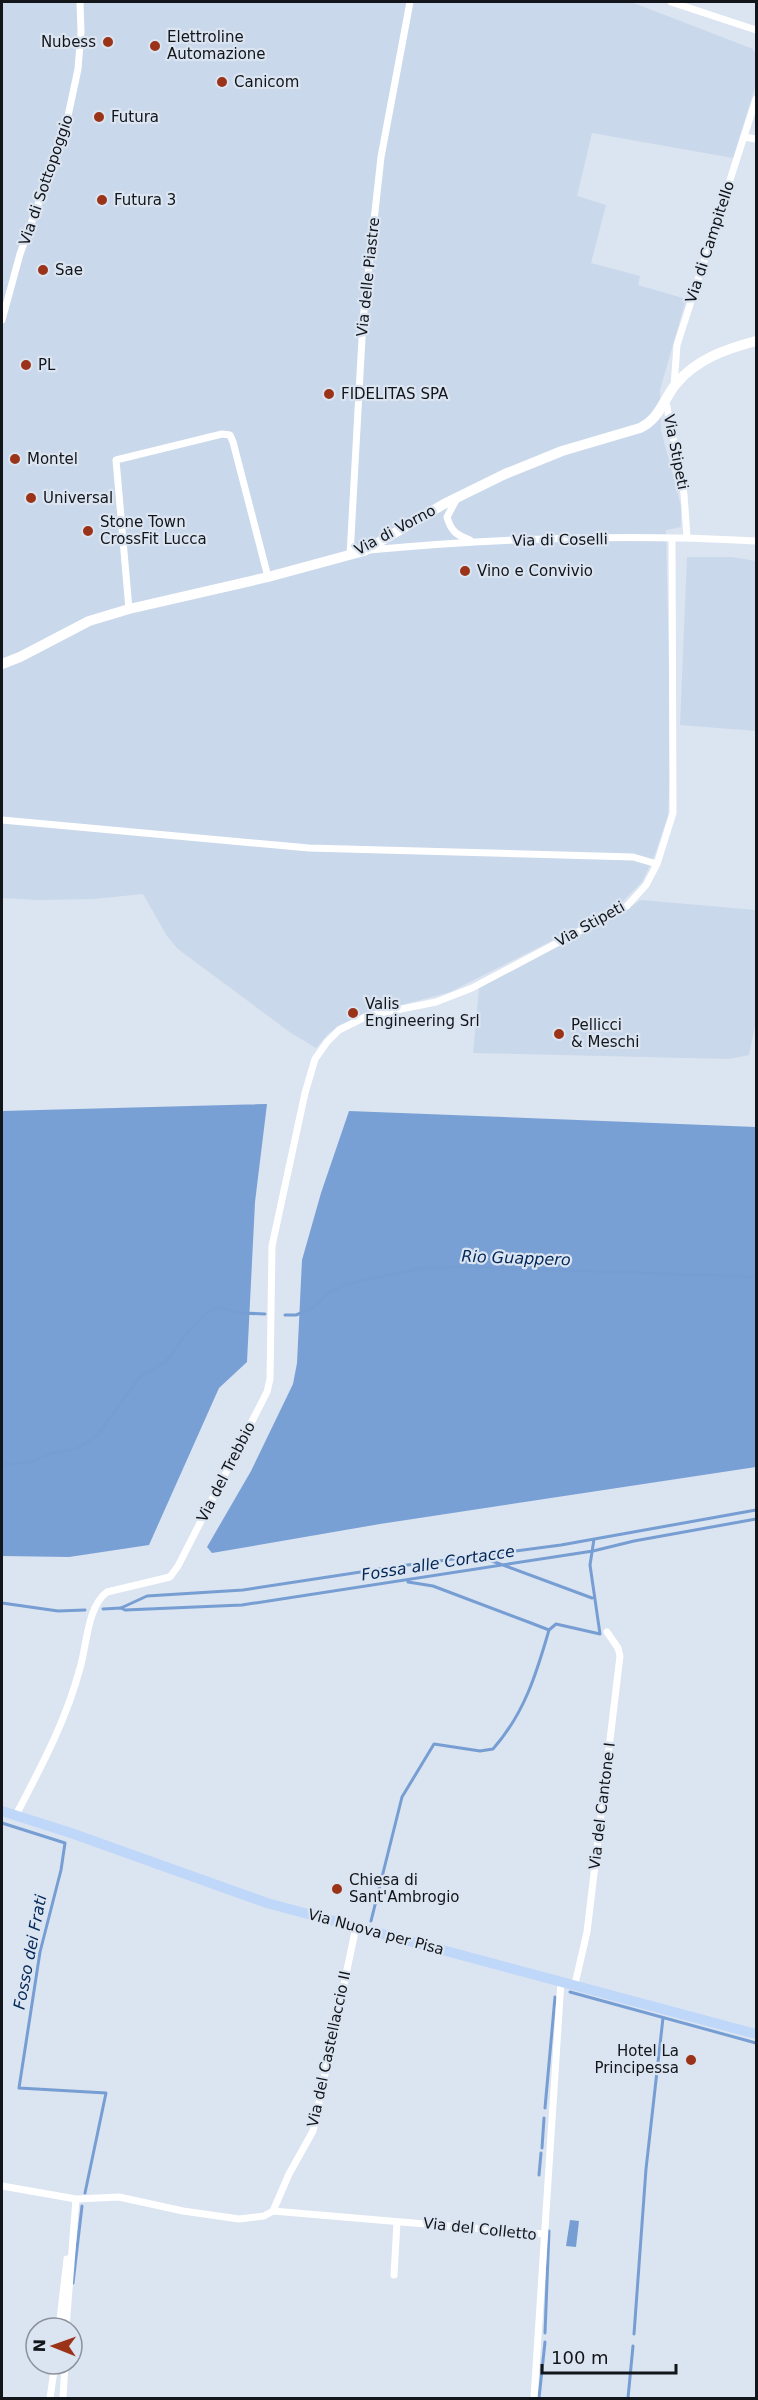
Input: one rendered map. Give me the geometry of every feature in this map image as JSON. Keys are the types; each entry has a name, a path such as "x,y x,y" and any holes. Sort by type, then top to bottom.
{"main road":[{"name":"Via Nuova per Pisa","path":"2,1811 267,1903 756,2034"}],"street":[{"name":"Via di Sottopoggio","path":"2,320 20,254 65,130 78,69 81,32 80,2"},
{"name":"Via delle Piastre","path":"350,555 363,320 381,157 410,2"},
{"path":"671,2 756,30"},
{"name":"Via di Campitello","path":"674,386 676,345 756,99"},
{"path":"744,137 756,140"},
{"name":"Via di Vorno","path":"2,664 89,621 364,551 457,498 505,474 562,451 651,423 674,386 691,369 726,349 756,340"},
{"name":"Via Stipeti","path":"666,402 684,494 687,537"},
{"path":"129,609 116,460 222,434 230,435 233,442 268,577"},
{"path":"457,498 447,517 450,527 456,535 474,542"},
{"name":"Via di Coselli","path":"364,551 474,542 687,537 756,541"},
{"name":"Via Stipeti","path":"315,1059 339,1030 355,1021 367,1016 436,1002 472,988 627,906 646,885 657,864 673,813 672,538"},
{"path":"2,820 309,848 633,857 657,864"},
{"name":"Via del Trebbio","path":"16,1815 57,1734 80,1669 99,1598 107,1592 170,1577 178,1566 267,1392 270,1379 272,1246 305,1093 315,1059"},
{"name":"Via del Cantone I","path":"574,1984 587,1932 620,1656 618,1648 607,1632"},
{"name":"Via del Castellaccio II","path":"273,2211 289,2174 313,2131 356,1927"},
{"path":"543,2234 561,1981"},
{"path":"2,2186 76,2199 119,2197 183,2211 239,2219 264,2216 273,2211"},
{"path":"67,2316 76,2199"},
{"name":"Via del Colletto","path":"273,2211 543,2234 534,2398"},
{"path":"394,2275 397,2222"},
{"path":"60,2316 64,2271 72,2237"},
{"path":"50,2398 53,2376"},
{"path":"63,2398 64,2376"}],"shaded area":[{"path":"2,2 631,2 753,49 756,55 756,84 733,158 592,133 577,196 606,205 591,263 640,276 638,285 686,299 660,390 661,430 681,506 681,527 666,530 671,758 668,815 655,854 642,882 620,904 450,992 364,1015 340,1025 328,1034 316,1048 291,1033 178,949 167,936 143,894 94,899 2,898"},
{"path":"687,557 732,557 756,561 756,731 680,725"},
{"path":"641,900 756,910 756,1021 749,1055 729,1059 473,1053 479,988"},
{"path":"267,1104 255,1202 247,1362 219,1388 149,1545 69,1557 2,1556 2,1111"},
{"path":"349,1111 756,1127 756,1467 380,1524 212,1553 207,1547 251,1471 293,1384 297,1363 302,1260 321,1193"},
{"path":"570,2220 579,2221 576,2247 566,2246"}],"waterway":[{"name":"Rio Guappero","path":"285,1315 296,1315 311,1309 327,1294 346,1284 423,1268 479,1267 756,1277"},
{"name":"Rio Guappero","path":"2,1464 30,1462 53,1453 76,1449 97,1436 141,1375 165,1363 186,1334 205,1314 217,1307 241,1313 265,1314"},
{"path":"103,1609 121,1608 147,1596 243,1590 561,1545 756,1510"},
{"name":"Fossa alle Cortacce","path":"121,1608 125,1610 242,1605 593,1551 634,1541 756,1519"},
{"path":"371,1921 402,1797 434,1744 480,1751 493,1749 521,1708 534,1678 549,1630 556,1624 600,1634 590,1565 594,1539"},
{"path":"481,1557 592,1598"},
{"path":"408,1582 433,1586 531,1623"},
{"path":"2,1603 58,1611 85,1610"},
{"path":"531,1623 549,1630"},
{"name":"Fosso dei Frati","path":"2,1823 65,1843 61,1870 40,1952 19,2088 106,2093 85,2193"},
{"path":"570,1992 756,2043"},
{"path":"545,2108 555,1997"},
{"path":"634,2334 646,2169 663,2018"},
{"path":"542,2148 544,2118"},
{"path":"539,2175 541,2153"},
{"name":"Fosso dei Frati","path":"73,2283 82,2206"},
{"path":"545,2333 549,2231"},
{"path":"539,2398 545,2342"},
{"path":"628,2398 633,2346"}],"place":[{"name":"Nubess","path":"108,42"},
{"name":"Elettroline Automazione","path":"155,46"},
{"name":"Canicom","path":"222,82"},
{"name":"Futura","path":"99,117"},
{"name":"Futura 3","path":"102,200"},
{"name":"Sae","path":"43,270"},
{"name":"PL","path":"26,365"},
{"name":"FIDELITAS SPA","path":"329,394"},
{"name":"Montel","path":"15,459"},
{"name":"Universal","path":"31,498"},
{"name":"Stone Town CrossFit Lucca","path":"88,531"},
{"name":"Vino e Convivio","path":"465,571"},
{"name":"Valis Engineering Srl","path":"353,1013"},
{"name":"Pellicci & Meschi","path":"559,1034"},
{"name":"Chiesa di Sant'Ambrogio","path":"337,1889"},
{"name":"Hotel La Principessa","path":"691,2060"}]}
